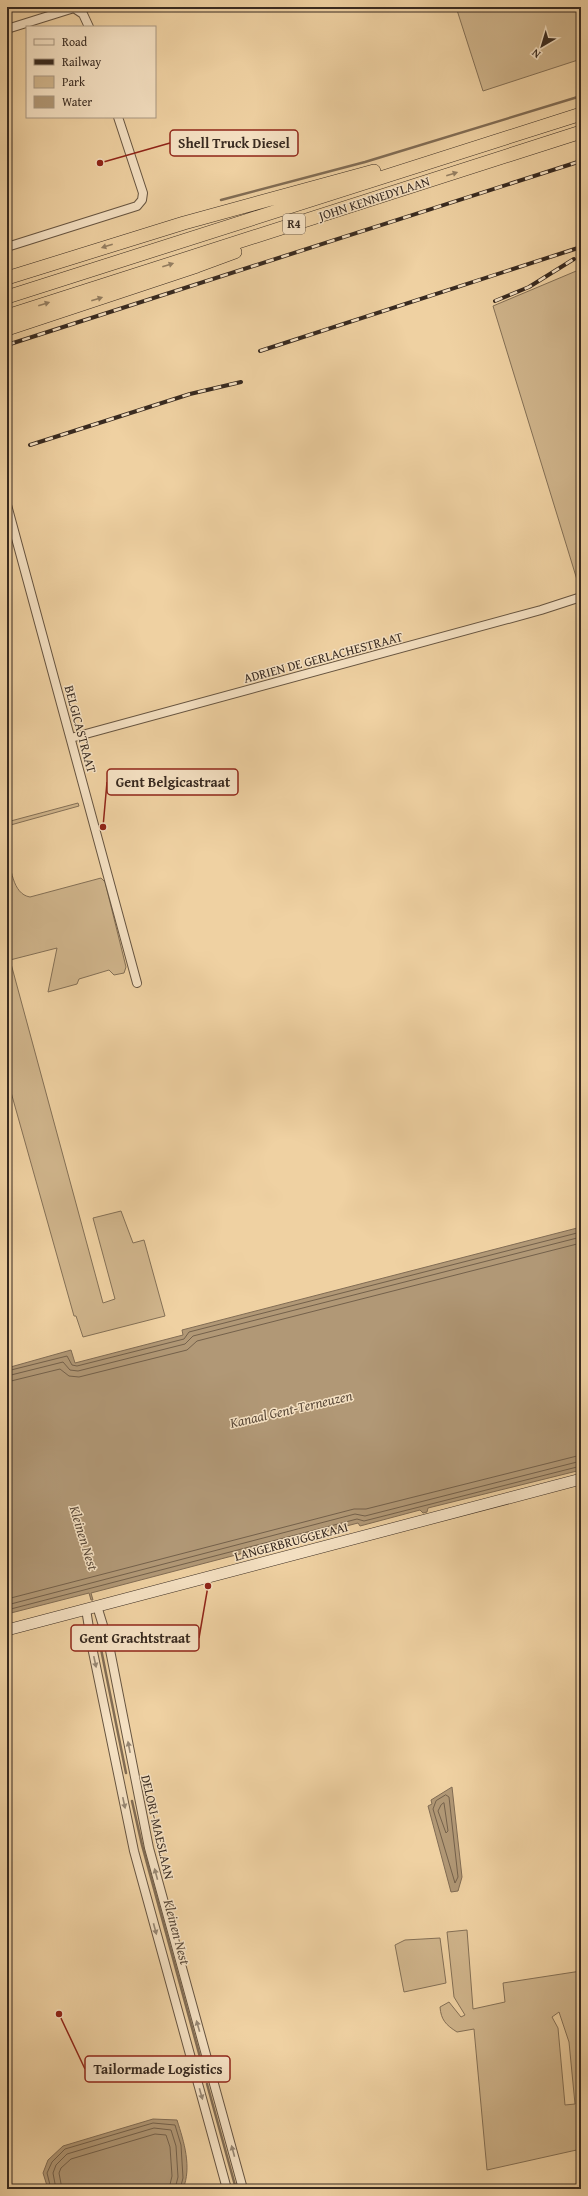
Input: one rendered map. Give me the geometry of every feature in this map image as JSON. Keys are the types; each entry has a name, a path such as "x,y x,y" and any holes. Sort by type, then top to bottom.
{"highway":[{"name":"JOHN KENNEDYLAAN","path":"7,288 581,106"},
{"name":"JOHN KENNEDYLAAN","path":"7,297 581,114"},
{"name":"JOHN KENNEDYLAAN","path":"7,316 581,132"},
{"path":"7,278 184,223 389,167"},
{"name":"R4","path":"7,329 197,266 325,214"}],"main road":[{"name":"LANGERBRUGGEKAAI","path":"7,1630 581,1479"}],"street":[{"path":"7,29 70,9 79,9 89,26"},
{"path":"7,247 137,206 142,200 143,193 118,118"},
{"name":"BELGICASTRAAT","path":"7,505 137,983"},
{"name":"ADRIEN DE GERLACHESTRAAT","path":"71,738 541,610 581,597"},
{"name":"DELORI-MAESLAAN","path":"97,1606 109,1645 149,1848 243,2189"},
{"name":"DELORI-MAESLAAN","path":"86,1609 92,1648 134,1851 228,2189"}],"green space":[{"path":"456,7 581,7 581,59 483,91"},
{"path":"581,269 581,582 578,583 493,306"},
{"path":"78,803 79,806 7,826 7,822"},
{"path":"7,851 13,879 19,891 30,897 101,878 105,882 126,967 124,973 114,975 109,970 79,979 77,984 48,992 57,948 10,960 103,1303 115,1299 93,1218 121,1211 133,1243 144,1240 165,1316 83,1337 76,1316 74,1316 7,1078"},
{"path":"467,1930 473,2009 505,2002 503,1983 581,1971 581,2149 487,2170 474,2029 457,2032 445,2022 440,2007 449,2002 461,2017 465,2015 454,1997 447,1932","holes":["559,2012 569,2042 575,2104 565,2105 558,2028 552,2017"]},
{"path":"440,1938 446,1983 404,1992 395,1945 405,1940"}],"water":[{"name":"Kanaal Gent-Terneuzen","path":"581,1227 581,1470 428,1508 427,1512 423,1513 420,1510 360,1526 358,1523 91,1593 93,1600 91,1600 89,1593 7,1614 7,1368 71,1350 75,1363 183,1335 182,1330"},
{"path":"452,1787 462,1877 458,1891 451,1892 428,1806 432,1804 431,1800"},
{"path":"153,2119 177,2120 187,2163 186,2181 183,2189 48,2189 43,2173 48,2160 63,2146"}],"waterway":[{"path":"221,200 365,162 581,96"},
{"name":"Kleinen Nest","path":"101,1649 126,1773"},
{"name":"Kleinen Nest","path":"132,1801 142,1845 203,2068"},
{"name":"Kleinen Nest","path":"207,2084 236,2189"}],"railway":[{"path":"7,345 581,161"},
{"path":"260,351 581,247"},
{"path":"495,301 529,287 574,259"},
{"path":"30,445 190,394 241,382"}],"place":[{"name":"Shell Truck Diesel","path":"100,163"},
{"name":"Gent Belgicastraat","path":"103,827"},
{"name":"Gent Grachtstraat","path":"208,1586"},
{"name":"Tailormade Logistics","path":"59,2014"}]}
